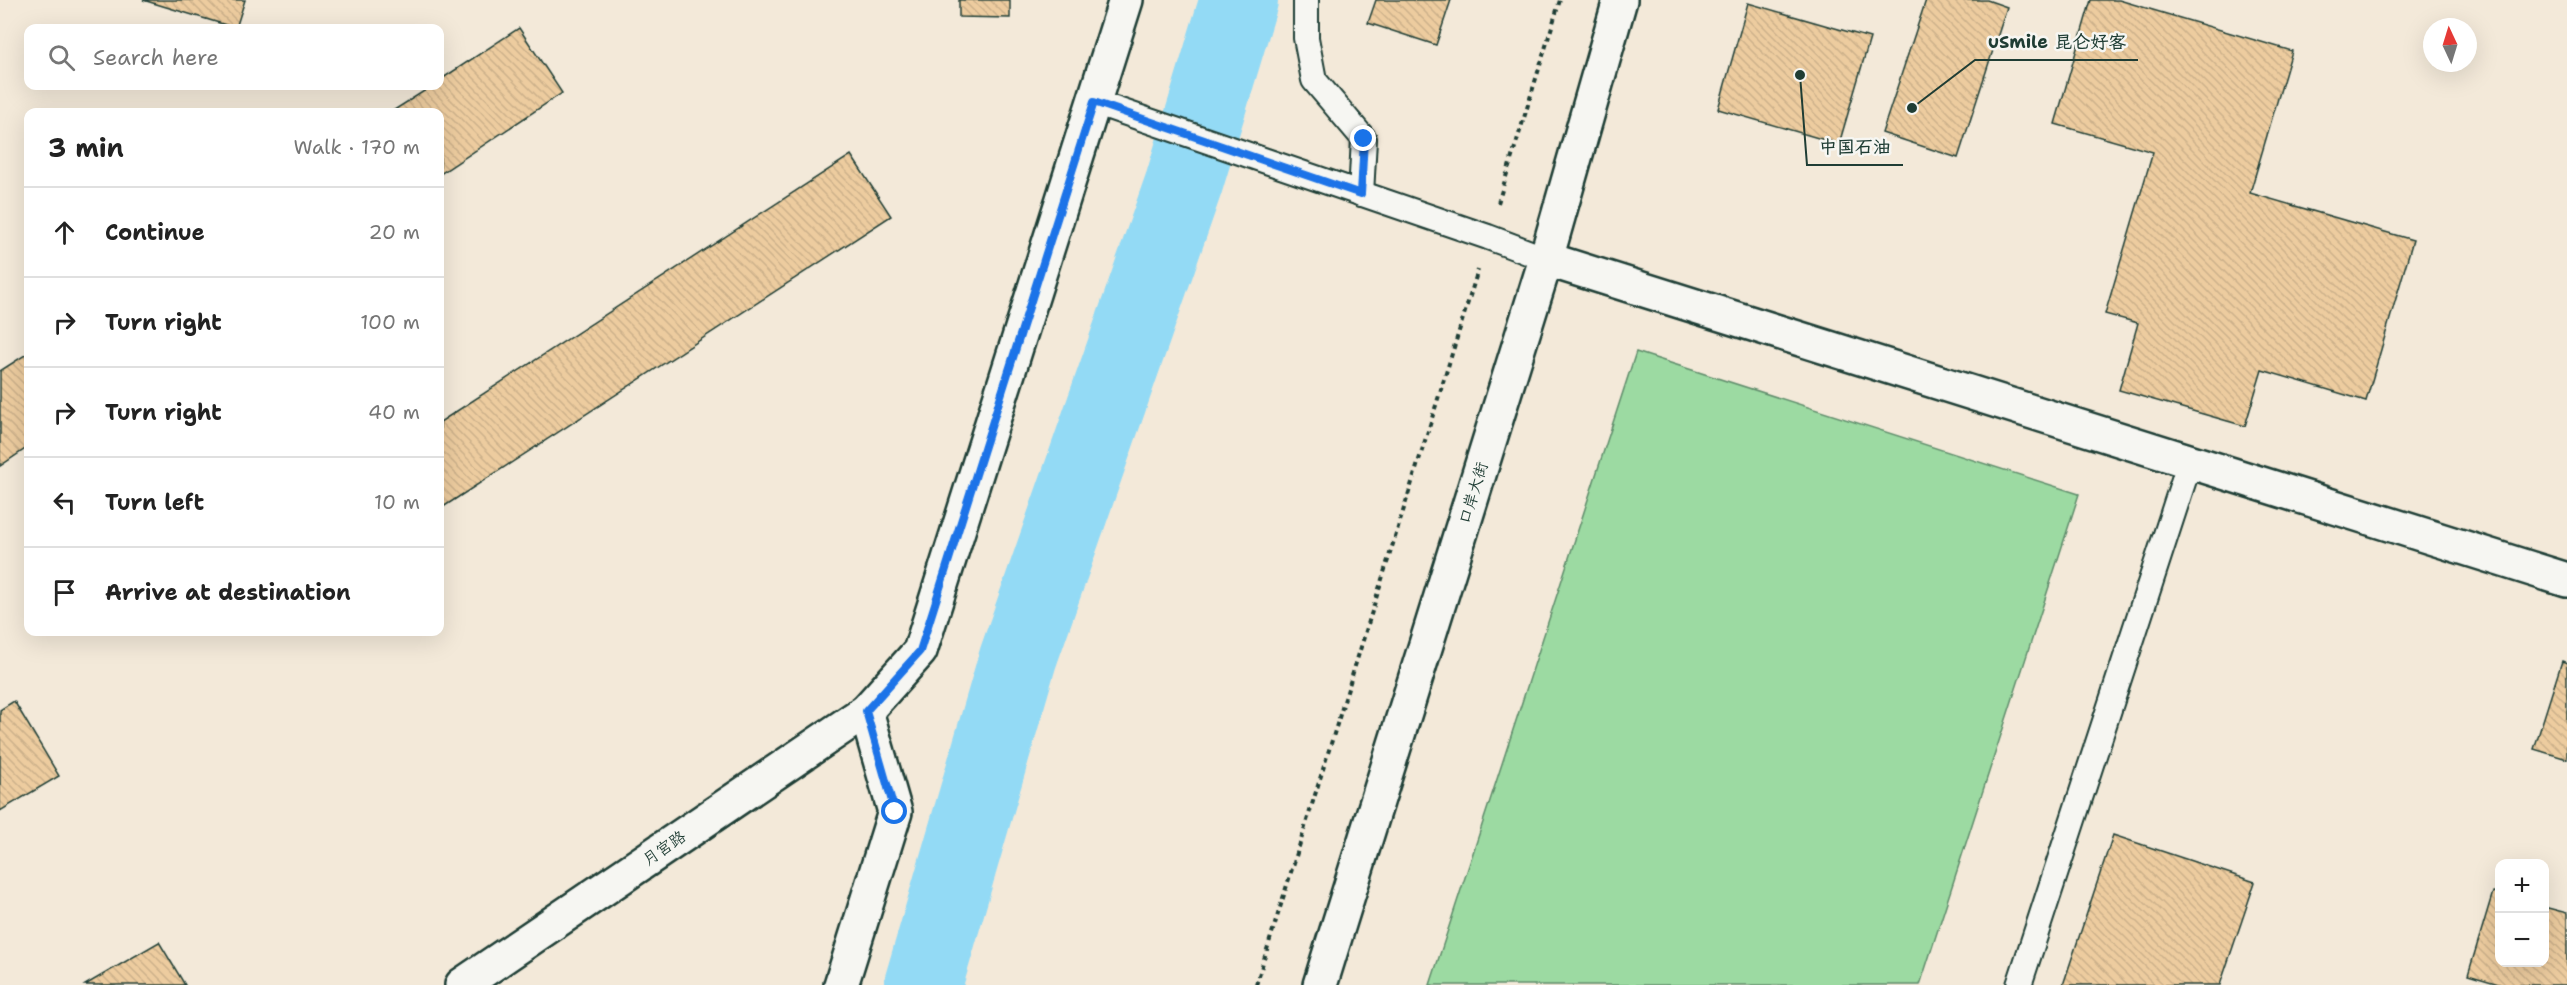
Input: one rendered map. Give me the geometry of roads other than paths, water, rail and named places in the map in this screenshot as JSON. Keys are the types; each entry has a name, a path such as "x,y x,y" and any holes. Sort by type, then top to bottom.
{"main road":[{"name":"月宫路","path":"462,985 866,711 920,651 1126,0"},
{"name":"口岸大街","path":"1320,985 1546,259 1620,0"},
{"path":"1546,259 2567,580"},
{"path":"841,985 895,812 866,711"}],"lane":[{"path":"1306,0 1306,38 1314,80 1364,139 1361,194"},
{"path":"1094,102 1546,259"},
{"path":"2019,985 2190,461"}],"waterway":[{"path":"923,985 1018,658 1184,183 1239,0"}],"place":[{"name":"中国石油","path":"1800,75"},
{"name":"uSmile 昆仑好客","path":"1912,108"}]}
